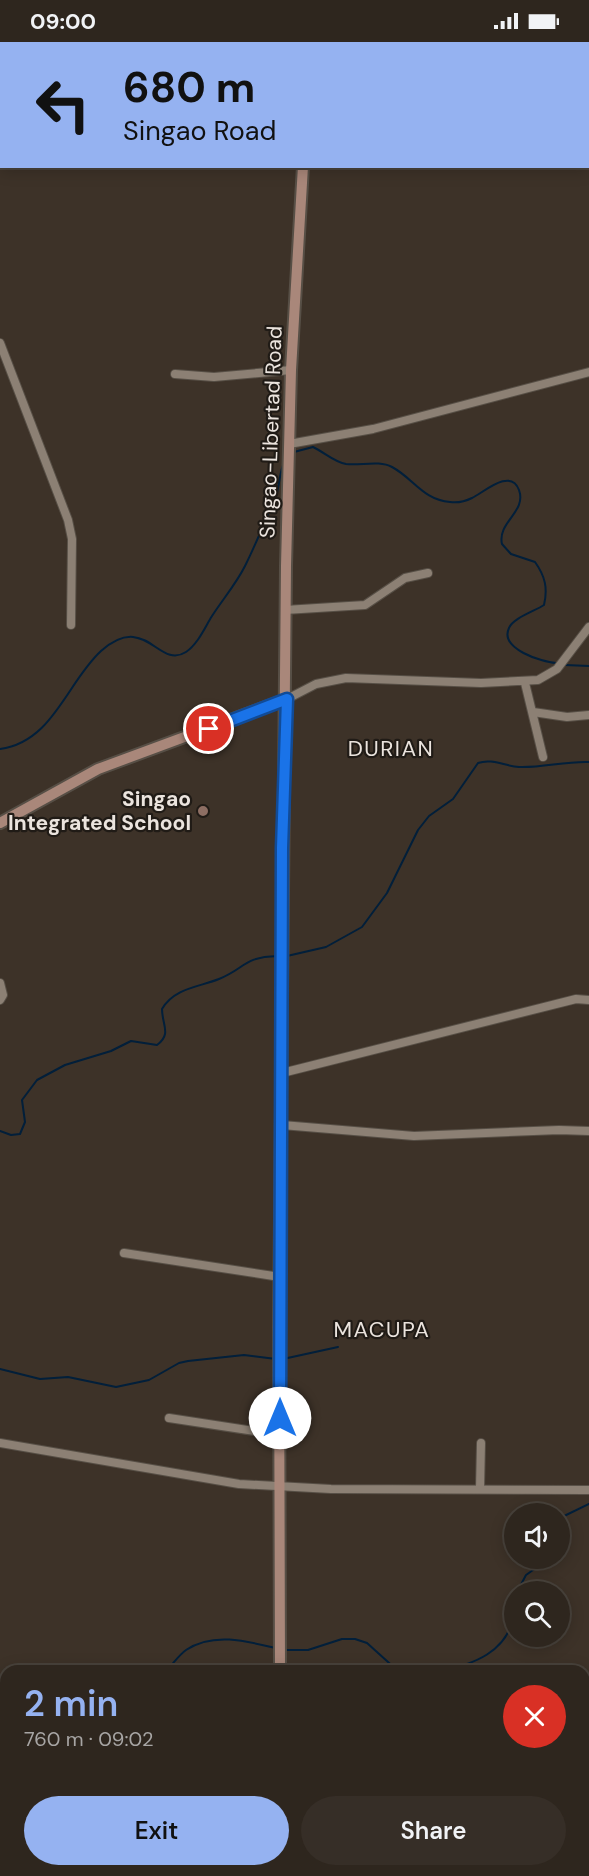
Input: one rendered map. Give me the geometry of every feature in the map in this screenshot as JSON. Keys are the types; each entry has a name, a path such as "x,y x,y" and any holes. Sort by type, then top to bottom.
{"street":[{"name":"Singao-Libertad Road","path":"280,1665 282,848 287,699 285,610 291,370 303,168"},
{"path":"0,343 68,520 72,539 71,625"},
{"path":"175,374 214,377 291,370"},
{"path":"289,444 373,429 589,372"},
{"path":"285,610 365,605 405,578 428,573"},
{"path":"0,823 98,769 287,699 316,684 346,678 525,683 538,680 557,669 589,627"},
{"path":"525,683 543,757"},
{"path":"533,712 567,717 589,715"},
{"path":"0,983 3,994 0,1000"},
{"path":"282,1073 576,999 589,1000"},
{"path":"282,1125 414,1136 559,1130 589,1131"},
{"path":"124,1253 280,1277"},
{"path":"169,1418 280,1435"},
{"path":"0,1443 214,1481 280,1486 589,1490"},
{"path":"480,1489 481,1443"}],"waterway":[{"path":"294,452 313,447 346,464 387,465 425,493 450,502 470,499 504,481 515,484 519,490 519,505 504,529 502,544 511,554 535,562 543,577 546,593 544,605 511,624 508,635 510,642 523,653 556,663"},
{"path":"0,749 18,744 33,735 46,723 89,664 116,640 129,637 140,638 167,654 176,655 190,649 245,566 276,496 285,461"},
{"path":"565,665 589,666"},
{"path":"287,956 326,947 362,927 387,893 418,830 429,816 453,799 478,763 488,761 528,767 589,762"},
{"path":"0,1131 11,1135 20,1134 25,1122 22,1100 37,1080 65,1065 111,1051 131,1041 157,1045 162,1041 165,1033 162,1009 173,997 180,992 228,975 258,958 278,956"},
{"path":"283,1359 338,1347"},
{"path":"0,1369 40,1379 68,1377 116,1387 149,1380 179,1363 188,1361 244,1355 276,1359"},
{"path":"570,1513 589,1504"},
{"path":"523,1581 526,1575 534,1569"},
{"path":"285,1650 308,1650 342,1639 355,1639 367,1643 391,1665"},
{"path":"464,1665 487,1654 504,1639"},
{"path":"171,1665 186,1650 207,1641 230,1640 275,1648"}],"place":[{"name":"Singao Integrated School","path":"203,811"}],"district":[{"name":"DURIAN","path":"391,748"},
{"name":"MACUPA","path":"382,1329"}],"route":[{"path":"209,729 287,699 282,848 280,1418"}]}
